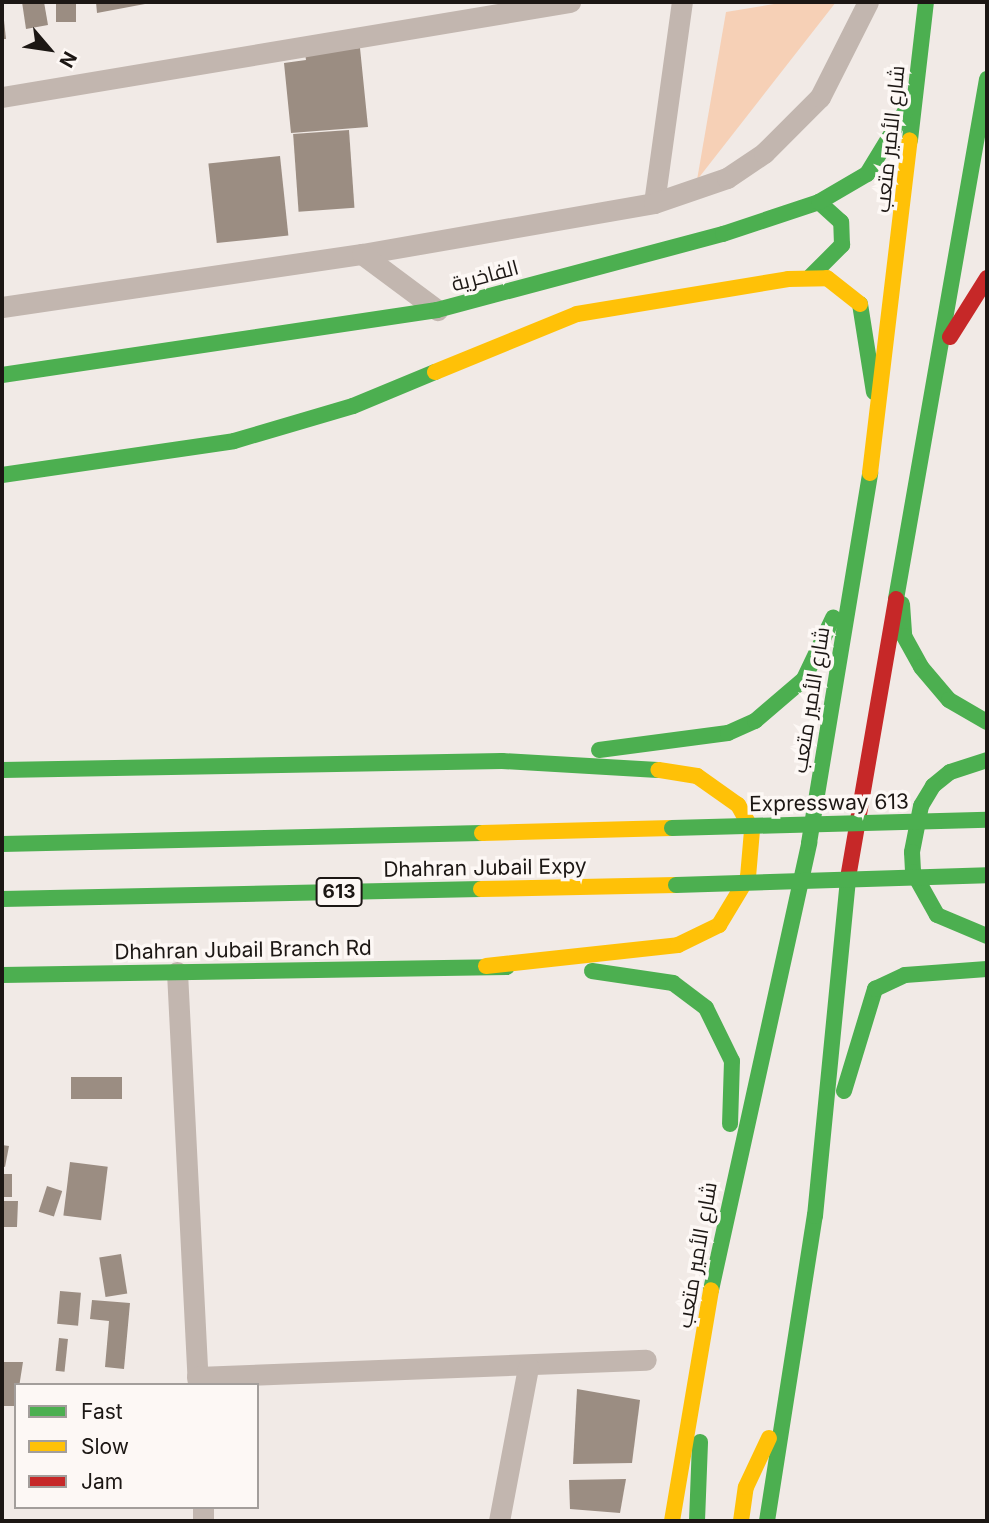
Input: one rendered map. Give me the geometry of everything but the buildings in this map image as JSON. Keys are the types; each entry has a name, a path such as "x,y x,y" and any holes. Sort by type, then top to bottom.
{"main road":[{"name":"شارع الأمير متعب","path":"673,1521 724,1216 796,918 878,427 926,2"},
{"path":"767,1521 815,1216 841,929 899,563 943,349 986,89"},
{"name":"الفاخرية","path":"2,375 437,310 723,234 819,202 867,174 917,90"},
{"path":"809,278 842,245 841,222 819,202"},
{"path":"2,475 234,441 353,406 577,314 809,278 834,281 857,296 866,322 878,427"},
{"path":"943,349 987,278"},
{"path":"2,770 502,761 681,741 755,721 804,679 854,563"},
{"path":"899,563 904,636 921,667 949,700 987,722"},
{"path":"987,760 950,772 933,786 921,806 912,852 913,872 937,915 987,936"},
{"path":"486,966 678,945 701,936 734,906 751,853 752,830 738,806 697,776 502,761"},
{"name":"Expressway 613","path":"672,828 987,820"},
{"name":"Dhahran Jubail Expy","path":"2,844 672,828"},
{"name":"Dhahran Jubail Expy","path":"2,898 676,886 987,875"},
{"path":"486,966 632,972 673,983 706,1007 732,1061 724,1216"},
{"name":"Dhahran Jubail Branch Rd","path":"2,975 486,966"},
{"path":"815,1216 859,1030 875,989 905,975 987,970"},
{"path":"697,1376 702,1488 697,1521"},
{"path":"741,1521 746,1488 786,1401"}],"street":[{"path":"2,97 570,2"},
{"path":"654,203 682,2"},
{"path":"2,307 362,254 654,203 727,178 795,124 838,66 868,2"},
{"path":"362,254 437,310"},
{"path":"177,972 197,1381 646,1360"},
{"path":"499,1521 528,1367"}],"shaded area":[{"path":"786,2 836,2 697,180 726,12"}],"traffic: fast":[{"path":"910,140 926,2"},
{"path":"896,599 987,79"},
{"path":"2,375 437,310 723,234 819,202 867,174 912,100"},
{"path":"809,278 842,245 841,222 819,202"},
{"path":"860,304 874,392"},
{"path":"2,475 234,441 353,406 435,372"},
{"path":"711,1290 809,843 870,473"},
{"path":"902,604 904,636 921,667 949,700 987,722"},
{"path":"599,750 728,733 755,721 804,679 833,618"},
{"path":"987,760 950,772 933,786 921,806 912,852 913,872 937,915 987,936"},
{"path":"2,770 502,761 658,770"},
{"path":"672,828 987,820"},
{"path":"2,844 482,833"},
{"path":"676,885 987,875"},
{"path":"767,1521 815,1216 848,878"},
{"path":"2,899 481,889"},
{"path":"2,975 507,967"},
{"path":"844,1091 875,989 905,975 987,969"},
{"path":"592,971 673,983 706,1008 732,1061 730,1124"},
{"path":"697,1521 700,1442"}],"traffic: slow":[{"path":"870,473 910,140"},
{"path":"435,372 577,314 788,279 827,278 860,304"},
{"path":"486,966 678,945 719,925 748,877 752,830 738,805 697,776 658,770"},
{"path":"482,833 672,828"},
{"path":"481,889 676,885"},
{"path":"672,1521 711,1290"},
{"path":"741,1521 746,1487 769,1438"}],"traffic: jam":[{"path":"950,337 987,278"},
{"path":"848,878 896,599"}]}
